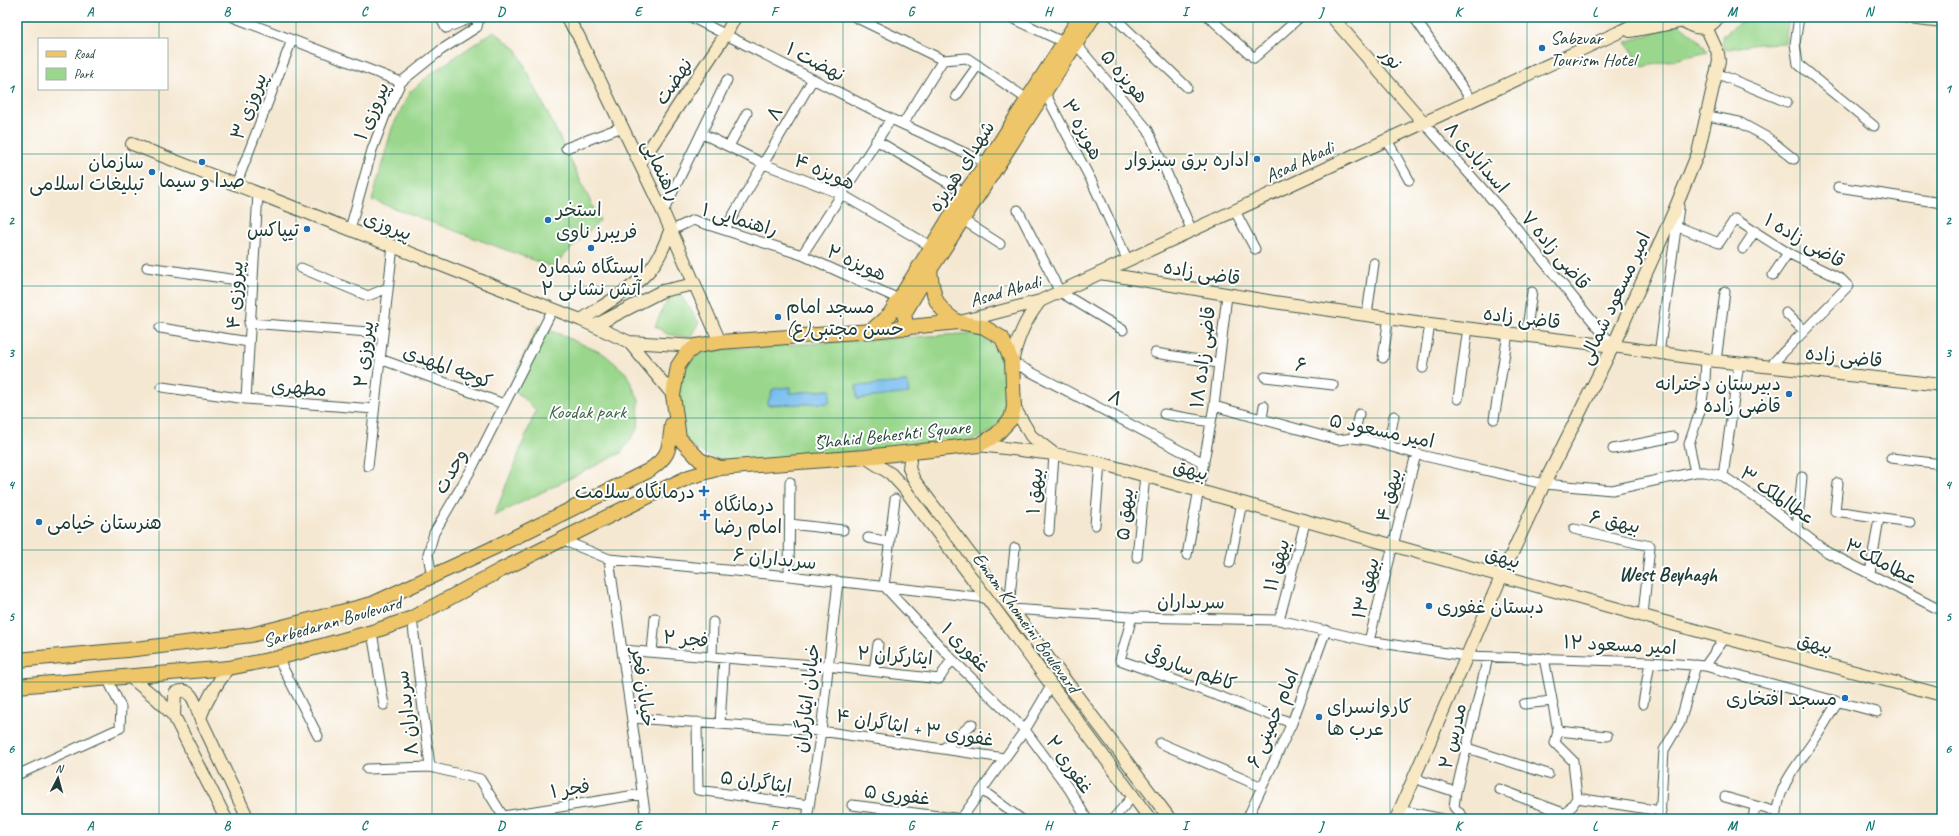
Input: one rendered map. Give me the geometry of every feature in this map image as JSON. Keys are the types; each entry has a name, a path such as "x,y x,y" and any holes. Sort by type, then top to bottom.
{"main road":[{"name":"راهنمایی","path":"566,17 578,35 640,163 720,342"},
{"name":"نهضت","path":"640,163 726,34 735,17"},
{"name":"شهدای هویزه","path":"904,314 930,270 1045,93 1080,17"},
{"name":"شهدای هویزه","path":"871,331 890,314 965,193 987,163 1027,99 1069,43 1093,17"},
{"name":"نور","path":"1332,17 1424,123"},
{"name":"Asad Abadi","path":"958,322 1040,301 1618,33 1649,17"},
{"path":"1618,33 1683,19 1693,27 1706,27 1718,17"},
{"path":"1902,17 1942,22"},
{"name":"امیر مسعود شمالی","path":"1398,815 1502,575 1544,484 1613,346 1698,153 1708,116 1718,53 1706,27"},
{"name":"پیروزی","path":"132,144 581,320 629,342"},
{"path":"581,320 622,292 652,268 664,248 670,231"},
{"path":"930,270 932,290 941,309 944,314 958,322"},
{"name":"قاضی زاده","path":"1100,274 1430,324 1613,346 1659,354 1942,385"},
{"path":"594,326 662,291 695,284"},
{"path":"1012,362 1017,340 1026,320 1040,301"},
{"path":"890,314 904,314 907,328"},
{"name":"ُShahid Beheshti Square","path":"958,322 984,327 1002,338 1012,362 1014,406 1011,419 996,435 979,445 865,458 720,468 700,460 679,438 673,395 678,366 686,354 696,346 720,342 907,328 958,322"},
{"path":"629,342 696,346"},
{"path":"629,342 673,395"},
{"path":"1014,406 1031,436 1054,454"},
{"name":"Sarbedaran Boulevard","path":"17,660 127,650 251,635 372,604 432,578 648,471 662,462 669,447 674,410"},
{"name":"بیهق","path":"979,445 1054,454 1100,463 1306,519 1725,638 1942,695"},
{"name":"Emam Khomeini Boulevard","path":"911,452 909,468 914,480 1170,819"},
{"name":"Emam Khomeini Boulevard","path":"865,458 891,474 988,598 1051,686 1150,819"},
{"name":"Sarbedaran Boulevard","path":"17,686 229,668 278,658 372,632 412,618 501,570 689,477 720,468"},
{"path":"947,545 958,539"},
{"path":"491,549 501,570"},
{"path":"200,718 207,699 214,686 229,668"},
{"path":"129,676 156,698 174,716 226,819"},
{"path":"174,716 175,693 180,690 187,691 192,696 200,718 248,819"}],"street":[{"path":"233,17 252,20 292,40 401,82"},
{"path":"446,17 441,19 446,28 474,17"},
{"name":"پیروزی ۱","path":"350,229 372,150 386,113 401,82 441,50 477,28 479,17"},
{"name":"نهضت ۱","path":"691,17 891,120 903,124 987,163"},
{"path":"854,17 943,60 967,58 1027,99"},
{"path":"1010,17 1069,43"},
{"path":"1114,17 1188,87"},
{"path":"1209,17 1254,58 1300,17"},
{"path":"1799,17 1795,44 1798,64 1874,126"},
{"path":"1416,20 1472,101"},
{"name":"پیروزی ۳","path":"236,185 292,40"},
{"name":"هویزه ۵","path":"1069,43 1148,130 1192,231"},
{"path":"903,124 943,60"},
{"path":"956,96 978,65"},
{"path":"1716,73 1788,102"},
{"name":"۸","path":"725,229 813,79"},
{"path":"663,212 727,80"},
{"name":"هویزه ۳","path":"1045,93 1092,182 1128,260"},
{"path":"729,146 747,112"},
{"path":"1708,116 1738,122 1768,138 1794,159"},
{"path":"802,255 876,140 891,120"},
{"name":"اسدآبادی ۸","path":"1424,123 1504,213"},
{"path":"566,148 622,127"},
{"name":"هویزه ۴","path":"701,133 764,164 842,194 932,247"},
{"path":"876,140 965,193"},
{"path":"1387,140 1409,180"},
{"path":"1838,187 1942,204"},
{"name":"پیروزی ۴","path":"246,400 251,282 258,193"},
{"path":"1659,354 1680,196"},
{"path":"1018,210 1060,292 1123,330"},
{"path":"1236,210 1255,249"},
{"name":"قاضی زاده ۷","path":"1504,213 1613,346"},
{"name":"قاضی زاده ۱","path":"1676,226 1719,242 1735,219 1788,253 1841,279 1848,286 1770,366"},
{"name":"راهنمایی ۱","path":"670,231 693,220 725,229 802,255"},
{"path":"963,220 1000,244"},
{"path":"1743,249 1754,231"},
{"name":"پیروزی ۲","path":"368,466 387,288 393,246"},
{"path":"1773,275 1788,253"},
{"name":"هویزه ۲","path":"802,255 899,299"},
{"path":"1367,315 1374,263"},
{"path":"147,267 251,282"},
{"path":"301,268 368,296 387,288"},
{"path":"1526,336 1532,292"},
{"path":"1700,472 1689,444 1700,408 1725,292"},
{"name":"قاضی زاده ۱۸","path":"1187,555 1214,406 1227,294"},
{"name":"وحدت","path":"432,578 428,554 434,533 472,468 553,309"},
{"path":"1786,313 1804,331"},
{"path":"1383,358 1388,317"},
{"path":"249,323 382,333"},
{"path":"1423,368 1430,324"},
{"path":"160,328 249,342"},
{"path":"1458,399 1468,328"},
{"path":"1494,419 1508,334"},
{"path":"1155,353 1218,363"},
{"name":"کوچه المهدی","path":"380,359 504,404"},
{"name":"۸","path":"1012,362 1204,463"},
{"path":"1723,476 1739,363"},
{"name":"۶","path":"1264,377 1332,385"},
{"name":"مطهری","path":"162,387 246,400 374,409"},
{"name":"امیر مسعود ۵","path":"1214,406 1338,440 1353,438 1544,484 1612,490 1700,472"},
{"path":"1262,418 1264,406"},
{"path":"1164,414 1211,422"},
{"path":"1353,438 1359,414"},
{"path":"1388,446 1394,416"},
{"path":"1613,449 1673,437"},
{"name":"بیهق ۱","path":"1049,531 1054,454"},
{"name":"بیهق ۴","path":"1394,544 1416,454"},
{"path":"1891,458 1942,464"},
{"path":"1095,525 1100,463"},
{"name":"عطاالملک ۳","path":"1700,472 1723,476 1769,506 1827,552"},
{"name":"بیهق ۵","path":"1137,557 1145,475"},
{"path":"1797,528 1802,477"},
{"path":"789,576 790,482"},
{"path":"1838,483 1835,511 1910,522"},
{"path":"884,586 895,499"},
{"path":"1230,563 1242,502"},
{"path":"1870,573 1879,518"},
{"name":"بیهق ۱۱","path":"1280,620 1306,519"},
{"path":"790,524 843,530"},
{"name":"بیهق ۶","path":"1574,529 1650,546 1643,615"},
{"path":"868,538 890,542"},
{"name":"سربداران ۶","path":"562,540 609,559 838,581 988,598"},
{"name":"بیهق ۱۳","path":"1369,641 1394,544"},
{"path":"1010,607 1015,548"},
{"name":"عطاملک۳","path":"1827,552 1942,611"},
{"name":"خیابان فجر","path":"609,559 646,819"},
{"name":"خیابان ایثارگران","path":"807,819 821,731 827,666 838,581"},
{"name":"غفوری ۱","path":"884,586 952,659 1025,730"},
{"name":"سربداران","path":"1010,607 1132,617 1280,620 1369,641 1466,656"},
{"name":"کاظم ساروقی","path":"1132,617 1120,660 1292,723"},
{"name":"سربداران ۸","path":"367,769 430,767 412,618"},
{"path":"652,652 655,618"},
{"path":"712,657 713,622"},
{"name":"امام خمینی ۶","path":"1248,819 1292,723 1326,630"},
{"path":"372,632 384,705"},
{"path":"1577,798 1660,815 1664,750 1680,723 1701,666 1725,638"},
{"path":"874,671 878,644"},
{"name":"فجر ۲","path":"622,650 827,666"},
{"name":"امیر مسعود ۱۲","path":"1466,656 1650,662 1701,666 1877,712"},
{"name":"مدرس ۲","path":"1465,819 1454,807 1456,792 1488,657"},
{"path":"278,658 318,736"},
{"path":"720,724 724,658"},
{"path":"1499,789 1564,817 1577,798 1573,761 1556,743 1558,731 1544,658"},
{"name":"ایثارگران ۲","path":"827,666 939,679 952,659"},
{"path":"1643,704 1650,662"},
{"path":"17,775 120,728 120,707 107,678"},
{"path":"962,819 1025,730 1051,686"},
{"path":"1524,704 1552,701"},
{"path":"1725,797 1777,812 1778,798 1788,779 1838,702"},
{"name":"غفوری ۳ + ایثاگران ۴","path":"632,718 821,731 1004,758"},
{"name":"ایثاگران ۵","path":"697,722 698,790 809,805"},
{"path":"943,749 972,724"},
{"name":"غفوری ۲","path":"1025,730 1069,789 1087,819"},
{"path":"1558,731 1607,736"},
{"path":"1160,744 1262,787"},
{"path":"1467,748 1548,774"},
{"path":"430,767 480,779 501,817"},
{"path":"1413,778 1456,792"},
{"path":"982,790 1021,819"},
{"name":"فجر ۱","path":"501,817 642,794"},
{"path":"1113,819 1133,796"},
{"name":"غفوری ۵","path":"852,805 962,819"},
{"path":"1754,819 1755,806"},
{"path":"1398,815 1443,819"}],"green space":[{"path":"1746,17 1789,18 1785,43 1758,44 1722,50 1722,36"},
{"path":"1679,24 1700,41 1708,52 1643,67 1626,42"},
{"path":"494,31 517,50 600,221 552,267 372,200 392,128 409,93 433,72"},
{"path":"677,290 699,322 690,338 667,334 655,326 664,306"},
{"name":"Koodak park","path":"539,325 604,354 626,373 639,400 638,428 621,453 494,516 536,410 510,386"},
{"path":"976,333 991,344 1002,358 1008,375 1010,393 1009,402 1007,411 998,426 974,440 735,463 711,456 694,448 686,438 683,429 679,396 684,369 689,362 696,357 711,350","holes":["907,382 908,393 857,399 856,386","789,387 790,393 830,390 829,403 767,405 773,389"]}],"water":[{"path":"907,382 909,393 857,399 856,386"},
{"path":"790,387 790,393 831,390 829,403 767,405 773,389"}],"place":[{"name":"Sabzvar Tourism Hotel","path":"1542,48"},
{"name":"اداره برق سبزوار","path":"1257,159"},
{"name":"صدا و سیما","path":"202,162"},
{"name":"سازمان تبلیغات اسلامی","path":"152,172"},
{"name":"استخر فریبرز ناوی","path":"548,220"},
{"name":"تیپاکس","path":"307,229"},
{"name":"ایستگاه شماره ۲ آتش نشانی","path":"591,248"},
{"name":"مسجد امام حسن مجتبی(ع)","path":"778,317"},
{"name":"دبیرستان دخترانه قاضی زاده","path":"1789,394"},
{"name":"درمانگاه سلامت","path":"704,491"},
{"name":"درمانگاه امام رضا","path":"705,515"},
{"name":"هنرستان خیامی","path":"39,522"},
{"name":"دبستان غفوری","path":"1429,606"},
{"name":"مسجد افتخاری","path":"1845,698"},
{"name":"کاروانسرای عرب ها","path":"1319,717"}],"district":[{"name":"West Beyhagh","path":"1668,574"}]}
